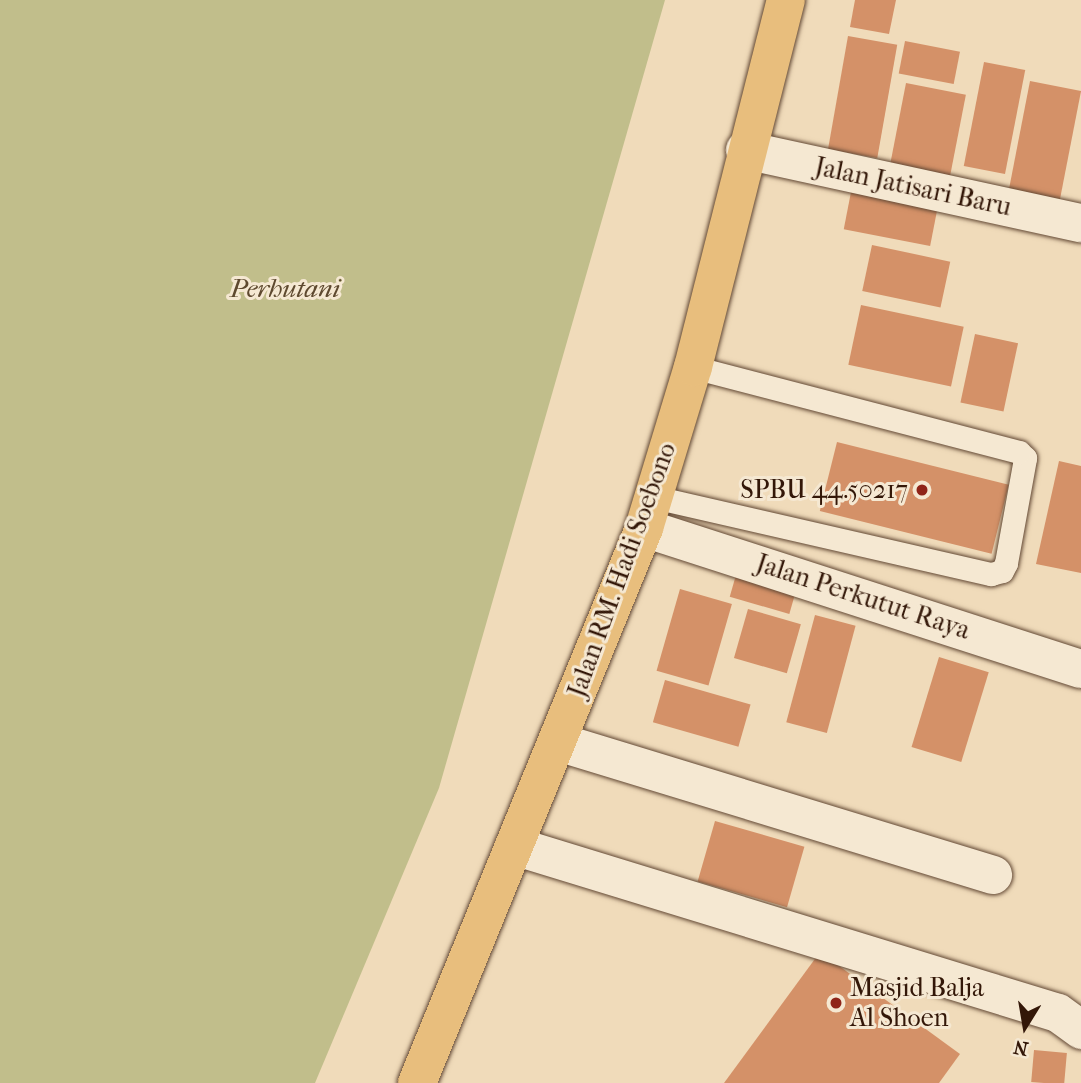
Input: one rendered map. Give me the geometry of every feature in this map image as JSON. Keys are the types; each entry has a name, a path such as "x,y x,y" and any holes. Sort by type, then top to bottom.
{"main road":[{"name":"Jalan RM. Hadi Soebono","path":"417,1083 558,742 649,512 693,367 786,0"}],"street":[{"name":"Jalan Jatisari Baru","path":"746,150 1081,223"},
{"name":"Jalan Perkutut Raya","path":"649,512 1081,669"},
{"path":"558,742 993,875"},
{"path":"514,846 1058,1013 1081,1030"}],"lane":[{"path":"649,512 991,573 1002,571 1006,563 1025,458 1019,452 693,367"}],"green space":[{"name":"Perhutani","path":"0,0 665,0 439,788 315,1083 0,1083"}],"building":[{"path":"855,0 896,0 889,34 850,27"},
{"path":"848,36 897,45 877,158 828,149"},
{"path":"905,41 960,52 954,84 899,73"},
{"path":"984,62 1025,70 1005,174 964,166"},
{"path":"1030,81 1081,91 1060,201 1009,191"},
{"path":"906,83 966,95 949,183 889,171"},
{"path":"851,192 937,209 930,246 844,229"},
{"path":"872,245 950,262 940,308 862,291"},
{"path":"861,305 964,327 951,386 848,365"},
{"path":"975,334 1018,343 1003,412 960,402"},
{"path":"837,442 1009,485 992,554 820,511"},
{"path":"1059,461 1081,466 1081,573 1036,564"},
{"path":"738,568 798,585 789,614 730,597"},
{"path":"680,589 732,604 708,686 657,671"},
{"path":"748,609 801,624 787,673 734,658"},
{"path":"815,615 856,626 827,733 786,722"},
{"path":"939,657 989,672 961,762 912,747"},
{"path":"665,680 751,705 738,747 653,722"},
{"path":"715,821 804,847 787,907 698,882"},
{"name":"Masjid Balja Al Shoen","path":"820,952 960,1054 939,1083 724,1083"},
{"path":"1034,1050 1067,1053 1064,1083 1031,1082"}],"place":[{"name":"SPBU 44.50217","path":"922,490"},
{"name":"Masjid Balja Al Shoen","path":"836,1003"}]}
